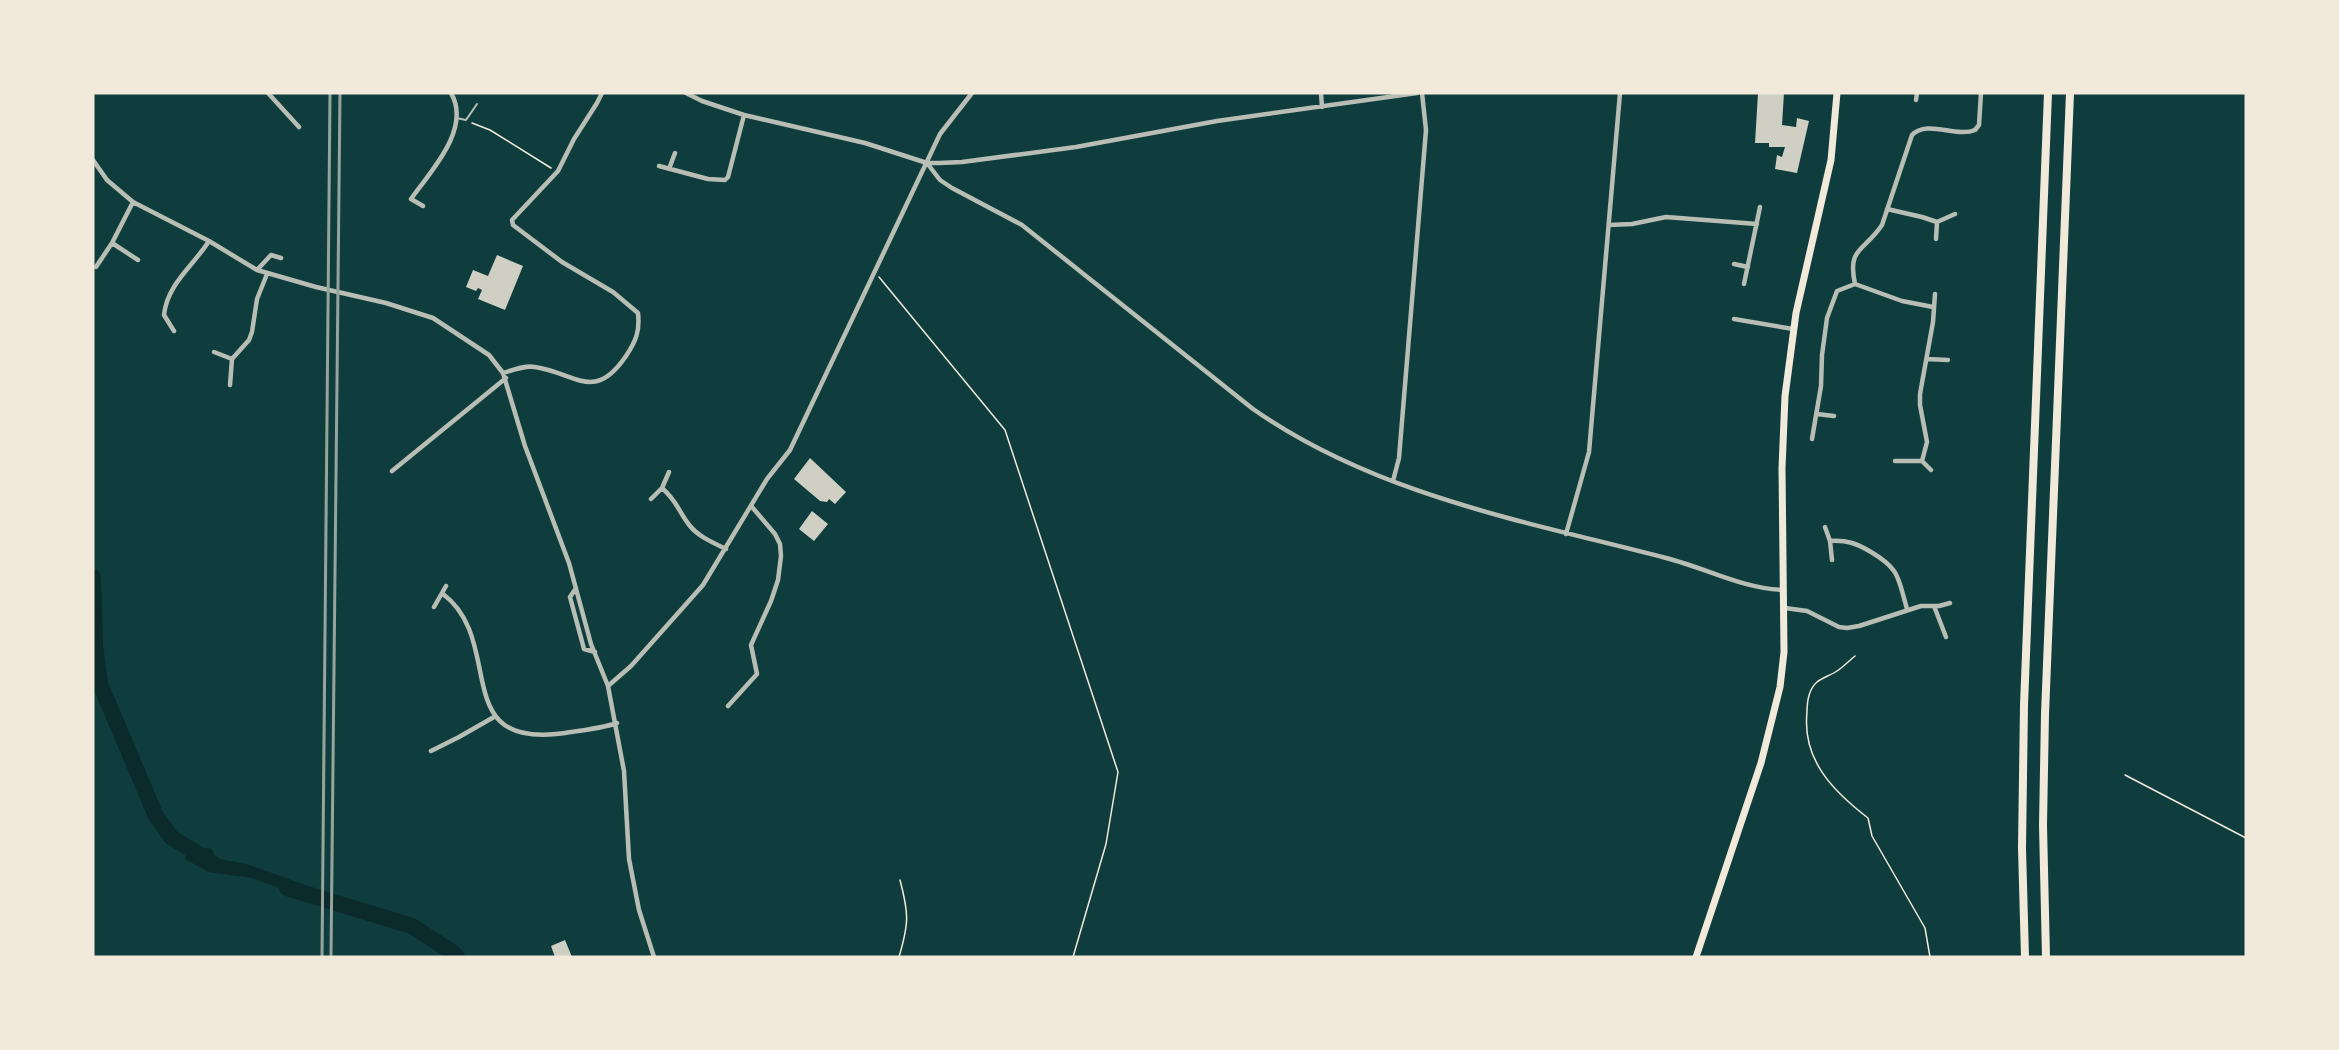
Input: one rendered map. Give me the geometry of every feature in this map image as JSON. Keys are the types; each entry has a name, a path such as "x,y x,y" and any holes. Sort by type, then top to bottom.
{"highway":[{"path":"2025,957 2022,848 2024,705 2048,93"},
{"path":"2046,957 2043,825 2045,714 2070,93"}],"main road":[{"path":"1696,957 1772,725 1783,671 1785,608 1782,450 1793,329 1831,160 1837,93"}],"street":[{"path":"268,93 299,127"},
{"path":"423,206 411,199 449,146 455,131 456,118 451,93"},
{"path":"392,471 514,369 535,367 583,382 605,379 621,363 634,343 640,328 638,313 613,292 562,262 513,225 512,220 558,171 602,93"},
{"path":"686,93 702,101 744,115 865,143 927,163 962,162 1032,153 1217,121 1417,93"},
{"path":"608,686 624,673 703,585 767,479 790,450 940,134 972,93"},
{"path":"1321,93 1322,107"},
{"path":"1393,481 1399,458 1426,130 1422,93"},
{"path":"1566,534 1589,452 1620,93"},
{"path":"1916,100 1917,93"},
{"path":"1855,284 1852,265 1854,255 1875,236 1882,225 1912,135 1916,130 1926,129 1965,133 1975,130 1979,125 1981,93"},
{"path":"659,166 708,179 725,180 728,177 744,115"},
{"path":"669,169 675,153"},
{"path":"93,160 108,180 133,202 208,241 257,270 386,303 433,318 489,355 505,376 525,446 551,510 595,652 608,686 624,771 628,859 639,909 654,957"},
{"path":"927,163 940,180 952,188 1022,225 1199,368 1286,432 1317,450 1393,481 1473,509 1669,558 1756,588 1784,590"},
{"path":"96,267 112,243 133,202"},
{"path":"1744,284 1760,207"},
{"path":"1887,209 1937,222 1955,214"},
{"path":"1608,225 1632,224 1666,217 1757,224"},
{"path":"1936,239 1937,222"},
{"path":"174,331 164,315 170,291 187,268 198,258 208,241"},
{"path":"112,243 138,260"},
{"path":"257,270 271,255 281,258"},
{"path":"1734,264 1748,267"},
{"path":"230,385 232,358 249,340 257,298 267,274"},
{"path":"1812,439 1821,386 1827,318 1837,291 1855,284 1902,301 1933,307"},
{"path":"1922,461 1927,442 1920,394 1935,294"},
{"path":"1734,319 1793,329"},
{"path":"214,352 232,358"},
{"path":"1927,359 1947,360"},
{"path":"1816,414 1834,416"},
{"path":"1895,461 1922,461 1931,470"},
{"path":"651,499 662,488 669,472"},
{"path":"662,488 674,499 690,526 726,549"},
{"path":"728,706 757,675 751,645 778,580 780,544 768,523 752,507"},
{"path":"1825,527 1830,541 1832,560"},
{"path":"1830,541 1857,543 1891,564 1907,609"},
{"path":"434,607 446,586"},
{"path":"576,588 570,597 580,640 584,649 595,652"},
{"path":"443,594 454,602 470,628 485,696 494,717 518,732 541,736 616,723"},
{"path":"1785,608 1807,612 1839,627 1847,628 1907,609 1950,603"},
{"path":"1934,606 1946,637"},
{"path":"431,751 459,738 494,717"}],"lane":[{"path":"456,118 466,120 477,104"}],"path":[{"path":"466,120 490,130 558,171"},
{"path":"874,270 1005,430 1118,772 1106,844 1073,957"},
{"path":"1855,656 1838,670 1816,683 1811,691 1805,728 1811,753 1817,767 1850,804 1869,818 1872,836 1925,928 1930,957"},
{"path":"2125,775 2246,838"},
{"path":"899,957 908,929 906,903 900,880"}],"water":[{"path":"212,849 214,855 220,859 247,864 308,886 309,899 252,878 208,872 185,859 187,850"}],"building":[{"path":"1758,93 1784,93 1782,125 1796,127 1797,118 1809,121 1797,173 1775,169 1777,155 1782,157 1785,147 1769,147 1769,143 1755,143"},
{"path":"497,255 523,266 505,310 478,299 482,290 478,288 476,291 466,287 473,270 488,276"},
{"path":"810,458 846,492 835,504 829,499 827,502 820,501 794,479"},
{"path":"812,511 828,524 814,541 799,529"},
{"path":"565,940 572,957 555,957 551,946"}],"waterway":[{"path":"93,577 95,645 100,684 156,816 172,838 207,859"},
{"path":"287,888 412,926 457,957"}],"railway":[{"path":"322,957 330,93"},
{"path":"331,957 340,93"}]}
